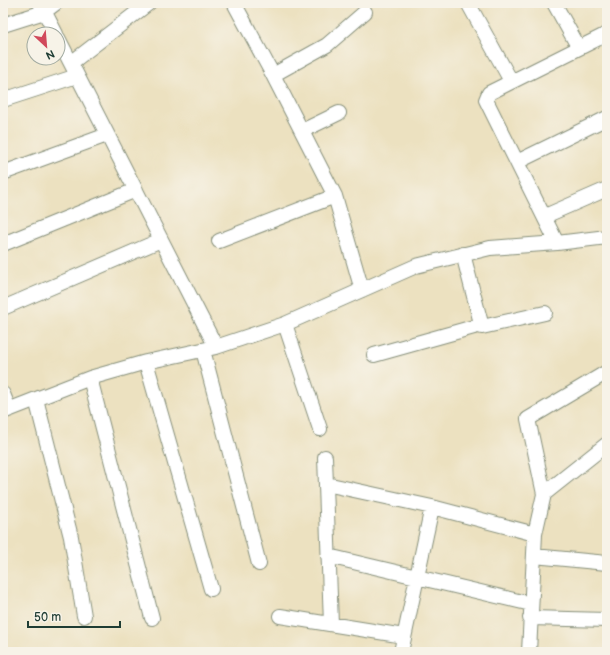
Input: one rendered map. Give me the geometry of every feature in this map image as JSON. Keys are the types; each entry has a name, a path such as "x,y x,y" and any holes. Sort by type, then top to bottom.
{"street":[{"path":"3,25 42,7 56,3"},
{"path":"3,100 74,69 149,3"},
{"path":"234,3 274,74 335,196 362,290"},
{"path":"468,3 511,82"},
{"path":"554,3 579,48"},
{"path":"42,7 52,26"},
{"path":"274,74 327,44 365,12"},
{"path":"557,243 545,216 486,100 489,93 607,34"},
{"path":"66,54 161,240 210,349 259,564"},
{"path":"302,131 340,113"},
{"path":"518,162 607,118"},
{"path":"3,173 107,135"},
{"path":"545,216 607,189"},
{"path":"3,244 136,190"},
{"path":"220,241 335,196"},
{"path":"3,394 6,411 90,378 146,362 210,349 285,324 416,266 490,248 557,243 607,237"},
{"path":"3,308 161,240"},
{"path":"463,254 481,325"},
{"path":"374,355 481,325 484,328 545,314"},
{"path":"285,324 320,429"},
{"path":"146,362 211,590"},
{"path":"529,652 535,534 544,494 528,419 607,372"},
{"path":"90,378 152,618"},
{"path":"36,399 72,538 84,616"},
{"path":"544,494 607,444"},
{"path":"325,457 331,624"},
{"path":"326,484 432,507 535,534"},
{"path":"401,652 432,507"},
{"path":"328,556 531,604"},
{"path":"534,556 607,563"},
{"path":"280,616 404,636"},
{"path":"530,618 607,620"}]}
